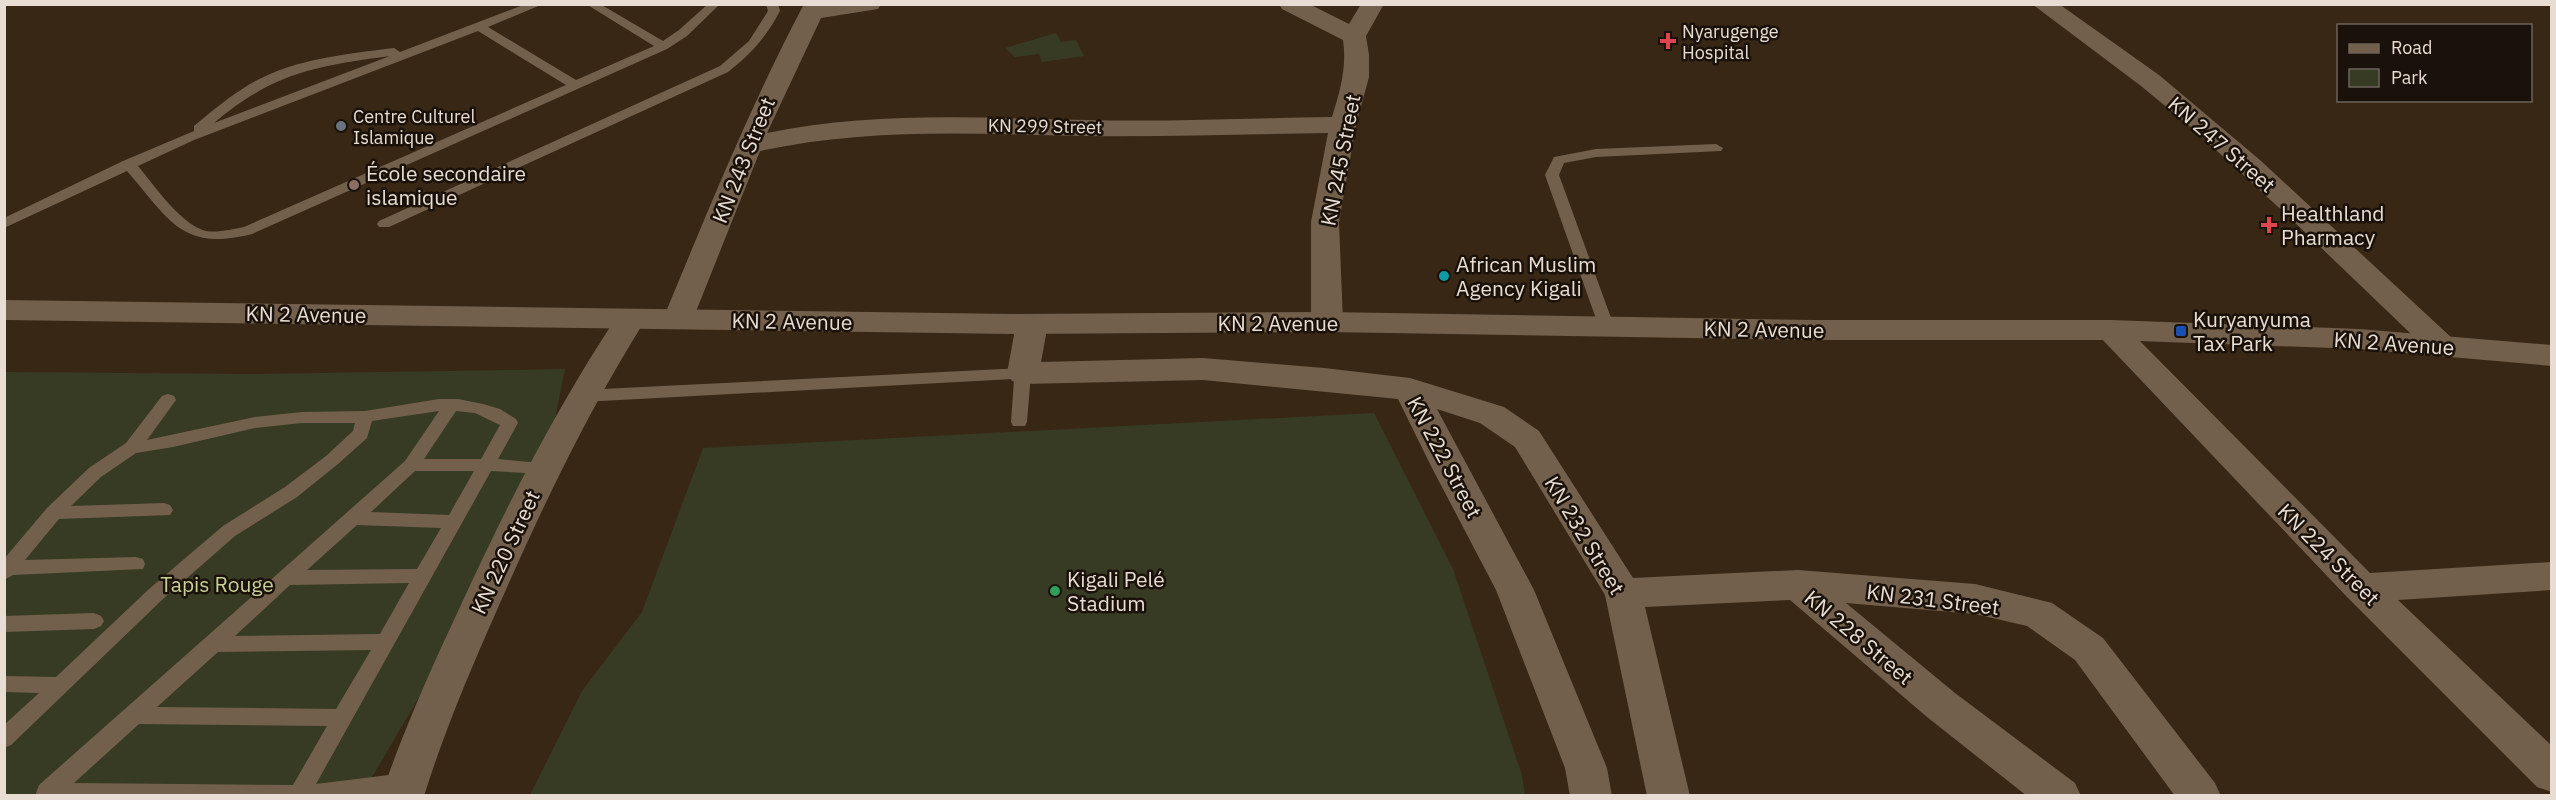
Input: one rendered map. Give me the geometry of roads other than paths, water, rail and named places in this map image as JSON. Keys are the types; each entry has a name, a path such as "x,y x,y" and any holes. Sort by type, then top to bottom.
{"street":[{"path":"814,8 870,4"},
{"path":"1290,4 1354,36 1373,4"},
{"name":"KN 247 Street","path":"2043,4 2090,34 2178,104 2266,182 2442,346"},
{"name":"KN 243 Street","path":"678,319 772,89 814,8"},
{"name":"KN 245 Street","path":"1327,322 1325,222 1343,125 1356,77 1357,55 1354,36"},
{"name":"KN 299 Street","path":"750,145 806,133 878,126 979,124 1087,128 1343,125"},
{"name":"KN 2 Avenue","path":"4,310 1032,324 1327,322 2111,330 2359,339 2552,356"},
{"name":"KN 220 Street","path":"404,789 443,687 544,468 582,396 632,319"},
{"path":"1023,373 1032,324"},
{"name":"KN 224 Street","path":"2111,330 2361,588 2552,774"},
{"name":"KN 222 Street","path":"1023,373 1203,369 1410,389 1448,466 1515,590 1586,768 1591,795"},
{"name":"KN 232 Street","path":"1410,389 1492,415 1527,439 1623,593 1669,795"},
{"path":"2361,588 2552,576"},
{"name":"KN 228 Street","path":"1623,593 1798,585 1941,705 2060,795"},
{"name":"KN 231 Street","path":"1798,585 1975,599 2038,614 2089,649 2200,795"}],"lane":[{"path":"4,224 189,137 538,4"},
{"path":"591,4 663,46"},
{"path":"128,164 188,228 204,235 224,235 247,231 663,46 715,4"},
{"path":"384,224 724,69 750,50 766,30 774,11 772,4"},
{"path":"479,27 577,86"},
{"path":"189,137 224,107 274,77 320,63 420,48"},
{"path":"1606,326 1552,175 1559,160 1596,153 1716,148"},
{"path":"582,396 1023,373 1019,422"},
{"path":"7,570 67,495 110,459 132,447 168,400"},
{"path":"132,447 158,446 241,425 315,416 365,417 417,406 469,406 498,413 510,423 299,795"},
{"path":"46,794 211,644 355,518 411,465 452,406"},
{"path":"4,739 156,594 229,531 291,492 332,460 361,434 365,417"},
{"path":"411,465 544,468"},
{"path":"53,513 164,510"},
{"path":"355,518 455,522"},
{"path":"7,570 136,564"},
{"path":"285,578 424,576"},
{"path":"4,624 94,621"},
{"path":"211,644 386,642"},
{"path":"4,684 60,685"},
{"path":"132,715 343,717"},
{"path":"46,794 299,795 404,789"}],"place":[{"name":"Nyarugenge Hospital","path":"1668,41"},
{"name":"Centre Culturel Islamique","path":"341,126"},
{"name":"École secondaire islamique","path":"354,185"},
{"name":"Healthland Pharmacy","path":"2269,225"},
{"name":"African Muslim Agency Kigali","path":"1444,276"},
{"name":"Kuryanyuma Tax Park","path":"2181,331"},
{"name":"Kigali Pelé Stadium","path":"1055,591"}],"park label":[{"name":"Tapis Rouge","path":"217,584"}]}
